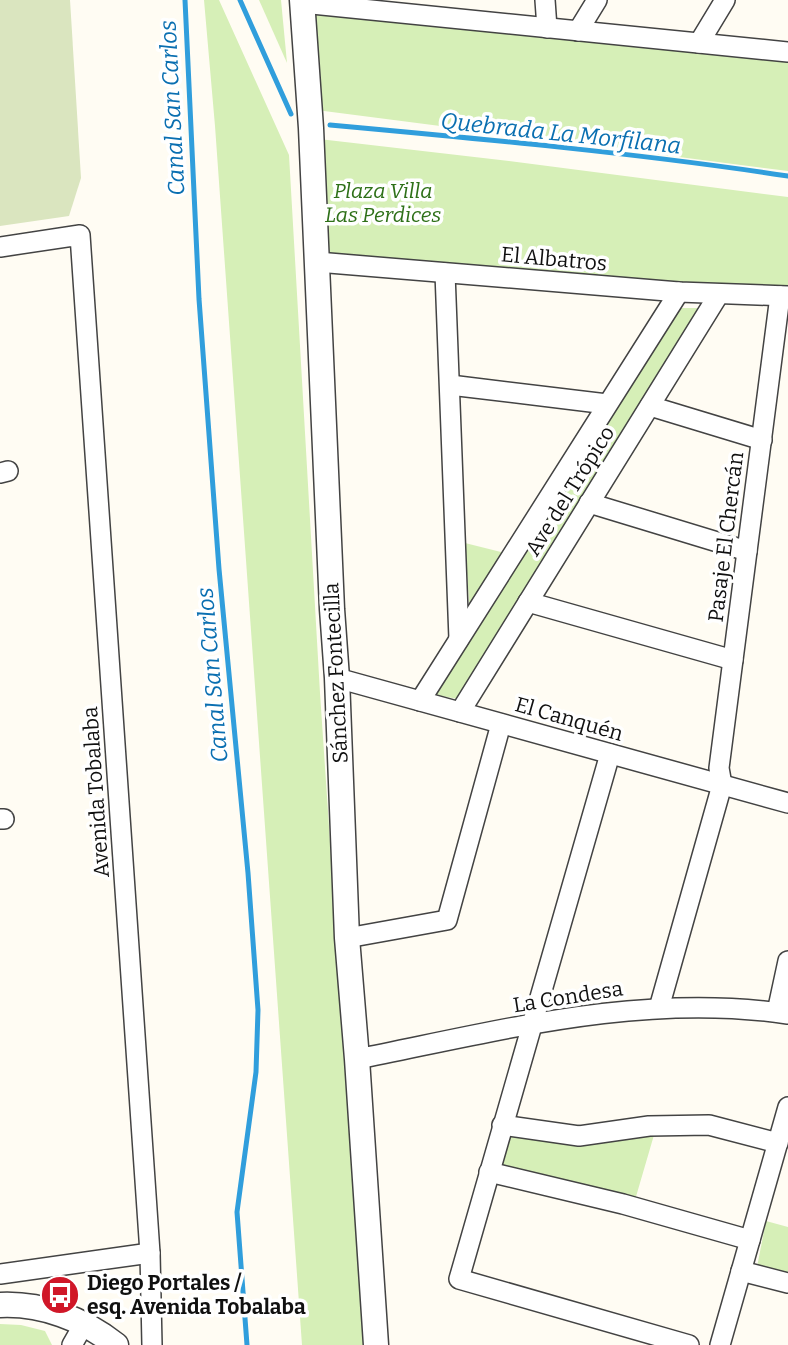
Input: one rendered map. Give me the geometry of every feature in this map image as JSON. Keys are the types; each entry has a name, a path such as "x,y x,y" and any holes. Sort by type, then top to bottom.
{"street":[{"path":"545,0 547,28"},
{"path":"578,31 597,0"},
{"path":"699,43 725,0"},
{"path":"302,2 433,8 547,28 788,52"},
{"name":"Sánchez Fontecilla","path":"302,2 310,105 347,938 376,1345"},
{"name":"Avenida Tobalaba","path":"0,247 80,235 150,1253 152,1345"},
{"name":"El Albatros","path":"317,262 679,292 784,296"},
{"path":"445,272 459,639"},
{"name":"Ave del Trópico","path":"420,701 679,292"},
{"name":"Ave del Trópico","path":"460,712 719,294"},
{"name":"Pasaje El Chercán","path":"659,1008 722,785 719,768 762,440 784,296"},
{"path":"450,385 607,404"},
{"path":"650,406 762,440"},
{"path":"589,503 747,551"},
{"path":"528,602 733,660"},
{"name":"El Canquén","path":"337,678 788,803"},
{"path":"347,938 447,920 501,724"},
{"path":"610,754 459,1279 690,1345"},
{"path":"782,1013 788,961"},
{"name":"La Condesa","path":"357,1059 602,1012 698,1007 782,1013"},
{"path":"720,1345 786,1118"},
{"path":"502,1125 579,1136 649,1126 709,1125 778,1143"},
{"path":"489,1172 624,1204 750,1240"},
{"path":"0,1274 150,1253"},
{"path":"741,1271 788,1283"},
{"path":"0,1305 20,1305 54,1312 78,1335 116,1345"}],"green space":[{"path":"0,0 70,0 81,178 69,216 0,226"},
{"path":"204,0 219,0 289,155 320,693 364,1345 302,1345"},
{"path":"259,0 281,0 287,63"},
{"name":"Plaza Villa Las Perdices","path":"309,14 788,60 788,171 316,109"},
{"name":"Plaza Villa Las Perdices","path":"319,139 788,197 788,293 323,257"},
{"path":"674,308 698,308 458,699 436,695"},
{"path":"465,543 505,553 470,615"},
{"path":"511,1132 579,1145 654,1135 635,1200 501,1168"},
{"path":"766,1221 788,1227 788,1279 756,1272"},
{"path":"0,1324 21,1325 45,1331 52,1345 0,1345"}],"waterway":[{"name":"Canal San Carlos","path":"185,0 199,299 219,569 248,873 258,1010 256,1072 237,1212 247,1345"},
{"name":"Quebrada La Morfilana","path":"240,0 291,114"},
{"name":"Quebrada La Morfilana","path":"330,125 617,153 788,176"}],"place":[{"name":"Diego Portales / esq. Avenida Tobalaba","path":"60,1295"}]}
